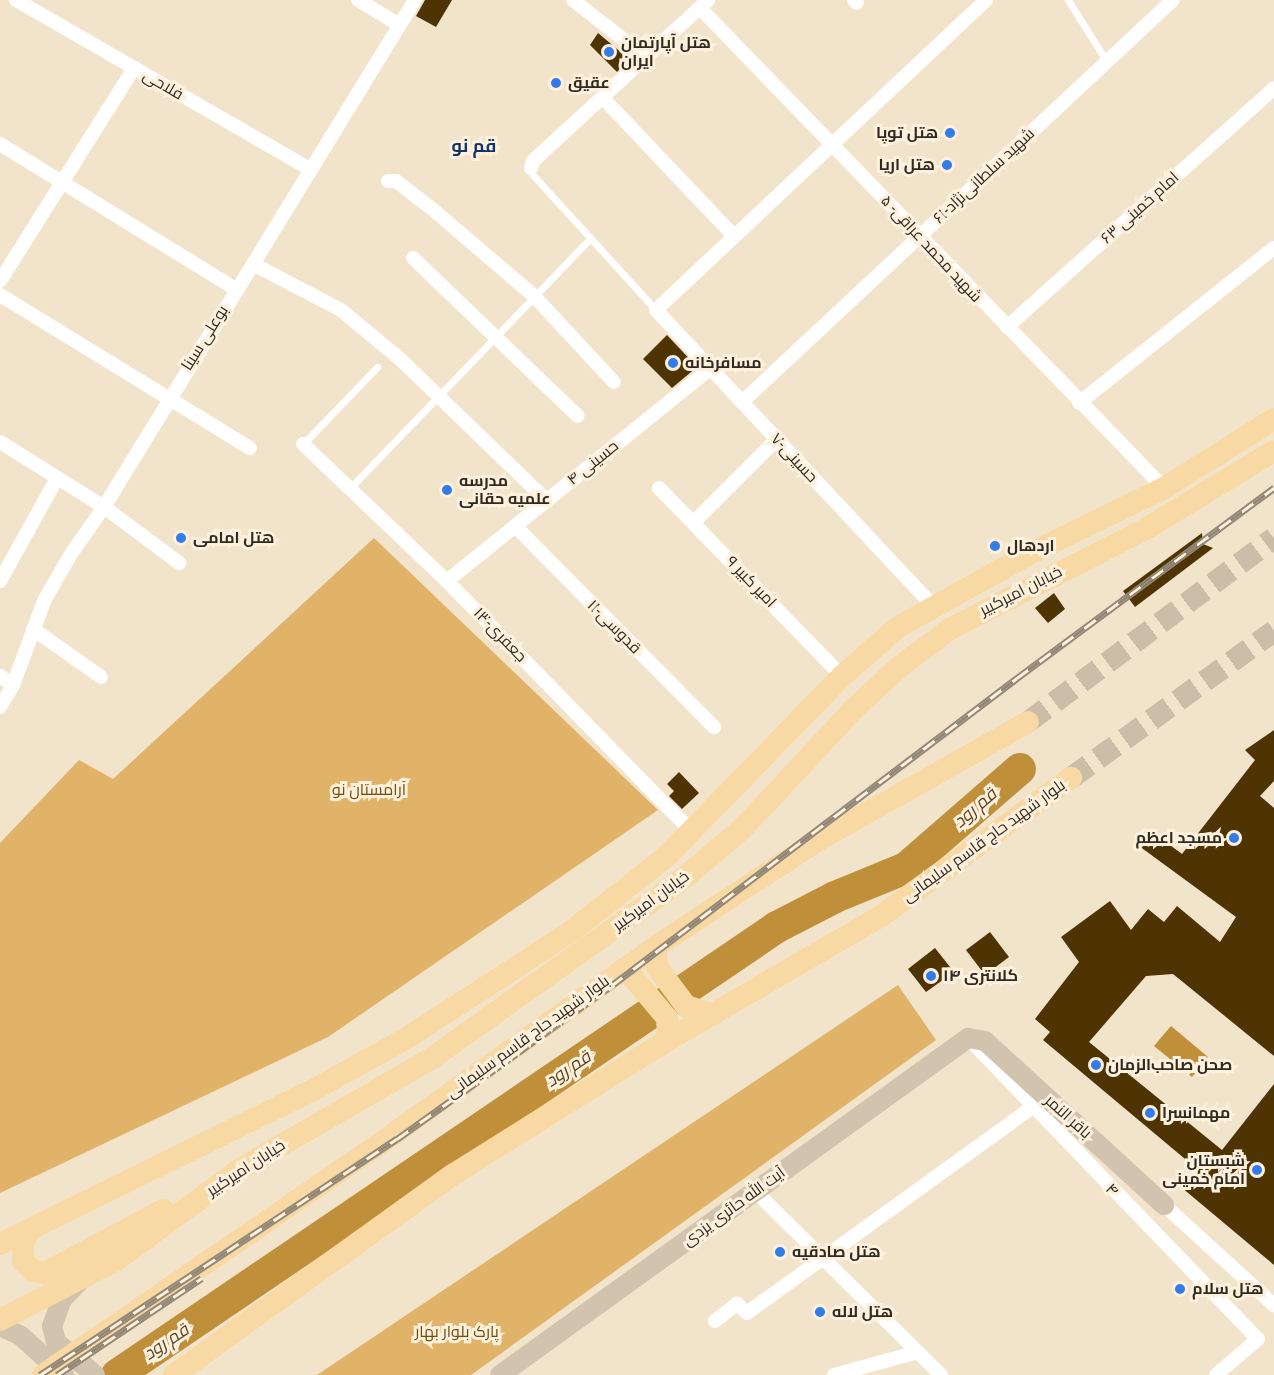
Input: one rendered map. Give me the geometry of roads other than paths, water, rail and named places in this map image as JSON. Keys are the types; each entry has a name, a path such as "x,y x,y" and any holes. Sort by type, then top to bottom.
{"main road":[{"name":"خیابان امیرکبیر","path":"0,1244 317,1088 410,1036 573,930 692,832 878,642 933,606 1033,552 1164,488 1274,418"},
{"name":"خیابان امیرکبیر","path":"0,1320 79,1282 118,1258 240,1169 432,1058 684,878 742,829 854,709 898,668 950,629 1149,527 1274,451"},
{"name":"بلوار شهید حاج قاسم سلیمانی","path":"43,1375 656,957 817,841 1028,722"},
{"name":"بلوار شهید حاج قاسم سلیمانی","path":"174,1375 454,1174 668,1040 881,916 1071,778"},
{"path":"656,957 676,1012 668,1040"},
{"path":"630,973 676,1012 713,1015"},
{"name":"آیت الله‌ حائری‌ یزدی","path":"500,1375 968,1038"},
{"name":"باقر النمر","path":"968,1038 985,1041 1164,1205"},
{"path":"30,1230 23,1242 23,1261 33,1271 45,1273 240,1169"},
{"path":"79,1282 56,1310 52,1326 56,1342 95,1375"},
{"path":"0,1326 21,1336 64,1375"}],"street":[{"name":"فلاحی","path":"16,0 310,169"},
{"path":"358,0 398,24"},
{"name":"بوعلی سینا","path":"0,707 14,686 33,629 70,554 104,507 168,397 253,264 398,24 415,0"},
{"path":"573,0 647,58"},
{"path":"656,310 986,0"},
{"name":"شهید سلطانی‌نژاد-۶۱","path":"742,402 1173,0"},
{"path":"531,168 533,161 704,4"},
{"name":"شهید محمد عراقی- ۵","path":"704,4 919,237 1164,488"},
{"path":"0,281 65,182 134,68"},
{"name":"امام خمینی ۶۳","path":"1007,327 1274,88"},
{"path":"603,98 734,236"},
{"path":"0,144 236,289"},
{"path":"388,181 396,181 431,208 534,296 614,382"},
{"path":"1079,403 1274,248"},
{"path":"413,258 578,416"},
{"path":"253,264 341,310 439,396 547,501"},
{"path":"0,295 249,448"},
{"name":"حسینی-۷","path":"656,310 933,606"},
{"name":"حسینی ۴","path":"447,581 711,368"},
{"path":"694,522 777,439"},
{"path":"0,442 104,507 179,563"},
{"name":"جعفری-۱۳","path":"303,444 447,581 692,832"},
{"path":"0,581 57,478"},
{"name":"امیر کبیر ۹","path":"659,488 843,676"},
{"name":"قدوسی-۱۱","path":"515,526 714,727"},
{"path":"33,629 101,677"},
{"path":"0,676 14,686"},
{"name":"۴","path":"968,1038 1031,1108 1258,1339 1216,1375"},
{"path":"715,1322 737,1304 747,1314 822,1257 1031,1108"},
{"path":"755,1191 941,1375"},
{"path":"1164,1205 1274,1305"},
{"path":"834,1375 918,1352"}],"lane":[{"path":"1068,0 1107,62"},
{"path":"531,168 590,238 656,310"},
{"path":"350,488 590,238"},
{"path":"303,444 377,367"}],"waterway":[{"name":"قم رود","path":"117,1375 777,927 835,897 906,868 1020,769"}],"tunnel":[{"path":"1028,722 1274,538"},
{"path":"1071,778 1274,631"}],"railway":[{"path":"40,1375 397,1139 611,986 1017,678 1274,488"},
{"path":"57,1375 202,1278"}],"place":[{"name":"هتل آپارتمان ایران","path":"609,52"},
{"name":"عقیق","path":"556,83"},
{"name":"هتل توپا","path":"950,133"},
{"name":"هتل اریا","path":"947,165"},
{"name":"مسافرخانه","path":"673,363"},
{"name":"مدرسه علمیه حقانی","path":"447,490"},
{"name":"هتل امامی","path":"181,538"},
{"name":"اردهال","path":"995,546"},
{"name":"مسجد اعظم","path":"1234,838"},
{"name":"کلانتری ۱۴","path":"931,976"},
{"name":"صحن صاحب‌الزمان","path":"1096,1065"},
{"name":"مهمانسرا","path":"1150,1113"},
{"name":"شبستان امام خمینی","path":"1257,1170"},
{"name":"هتل صادقیه","path":"780,1252"},
{"name":"هتل سلام","path":"1180,1289"},
{"name":"هتل لاله","path":"820,1312"}],"district":[{"name":"قم نو","path":"474,146"}],"park label":[{"name":"آرامستان نو","path":"369,790"},
{"name":"پارک بلوار بهار","path":"457,1332"}]}
